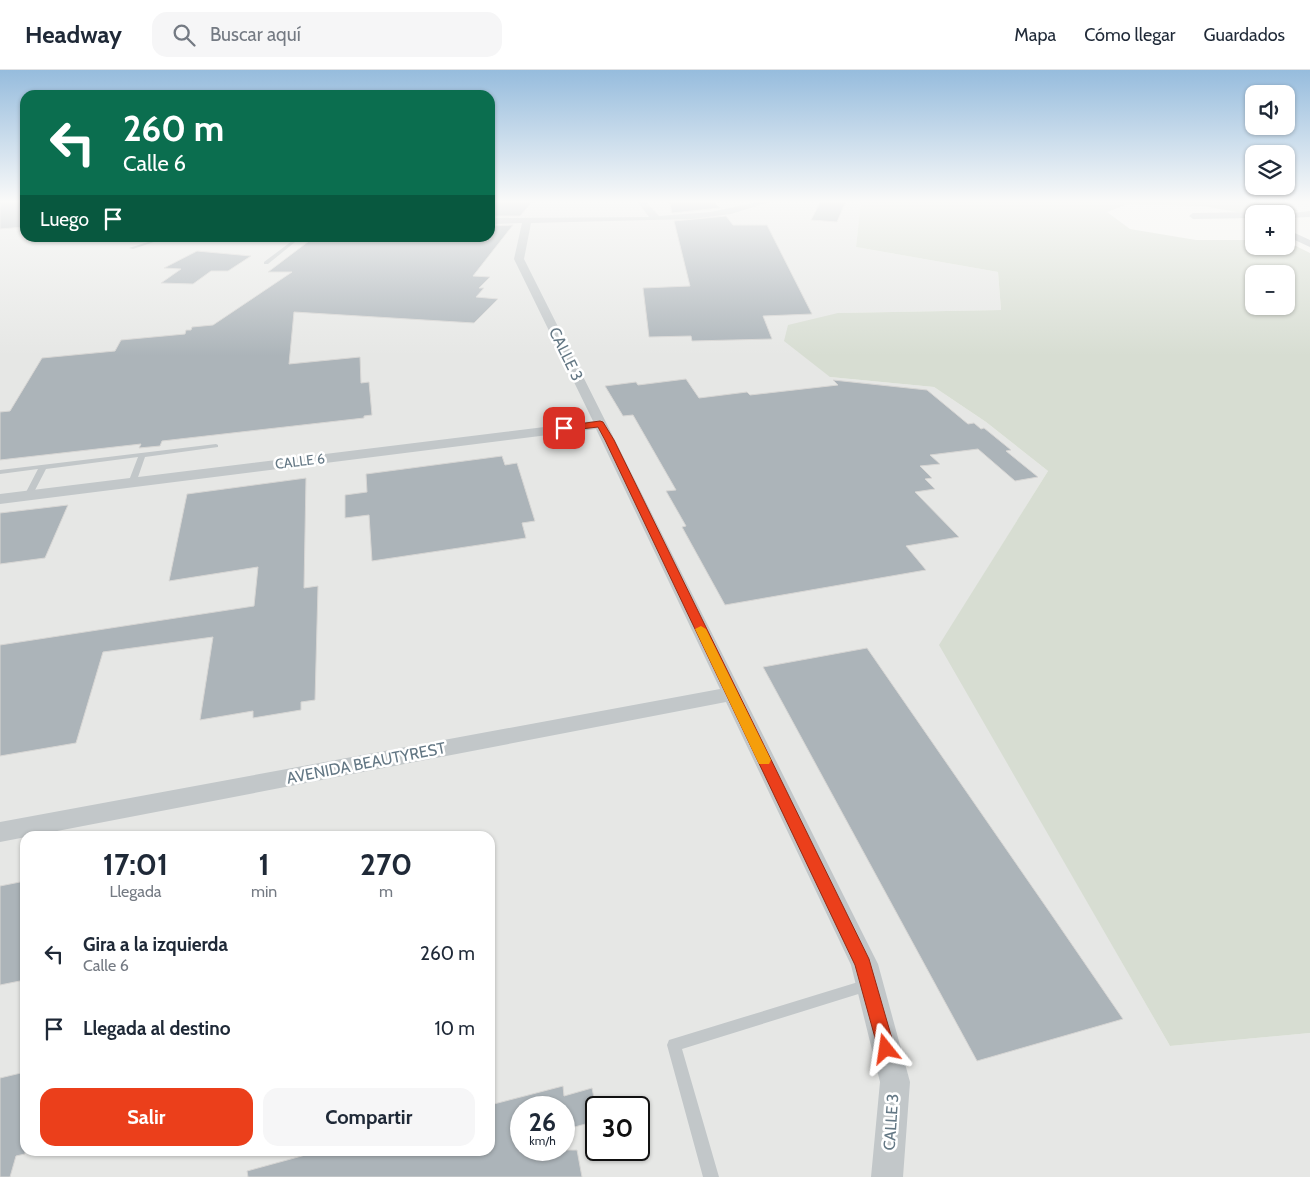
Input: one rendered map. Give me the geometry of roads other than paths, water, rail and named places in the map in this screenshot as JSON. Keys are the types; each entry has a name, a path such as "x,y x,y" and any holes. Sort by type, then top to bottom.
{"street":[{"name":"CALLE 3","path":"520,253 519,259 864,964 894,1082 887,1177"},
{"name":"CALLE 6","path":"0,499 600,424"},
{"name":"AVENIDA BEAUTYREST","path":"0,832 732,694"}],"lane":[{"path":"266,262 278,253"},
{"path":"0,472 216,446"},
{"path":"132,482 142,455"},
{"path":"28,496 43,467"},
{"path":"711,1177 674,1045 869,984"}]}
